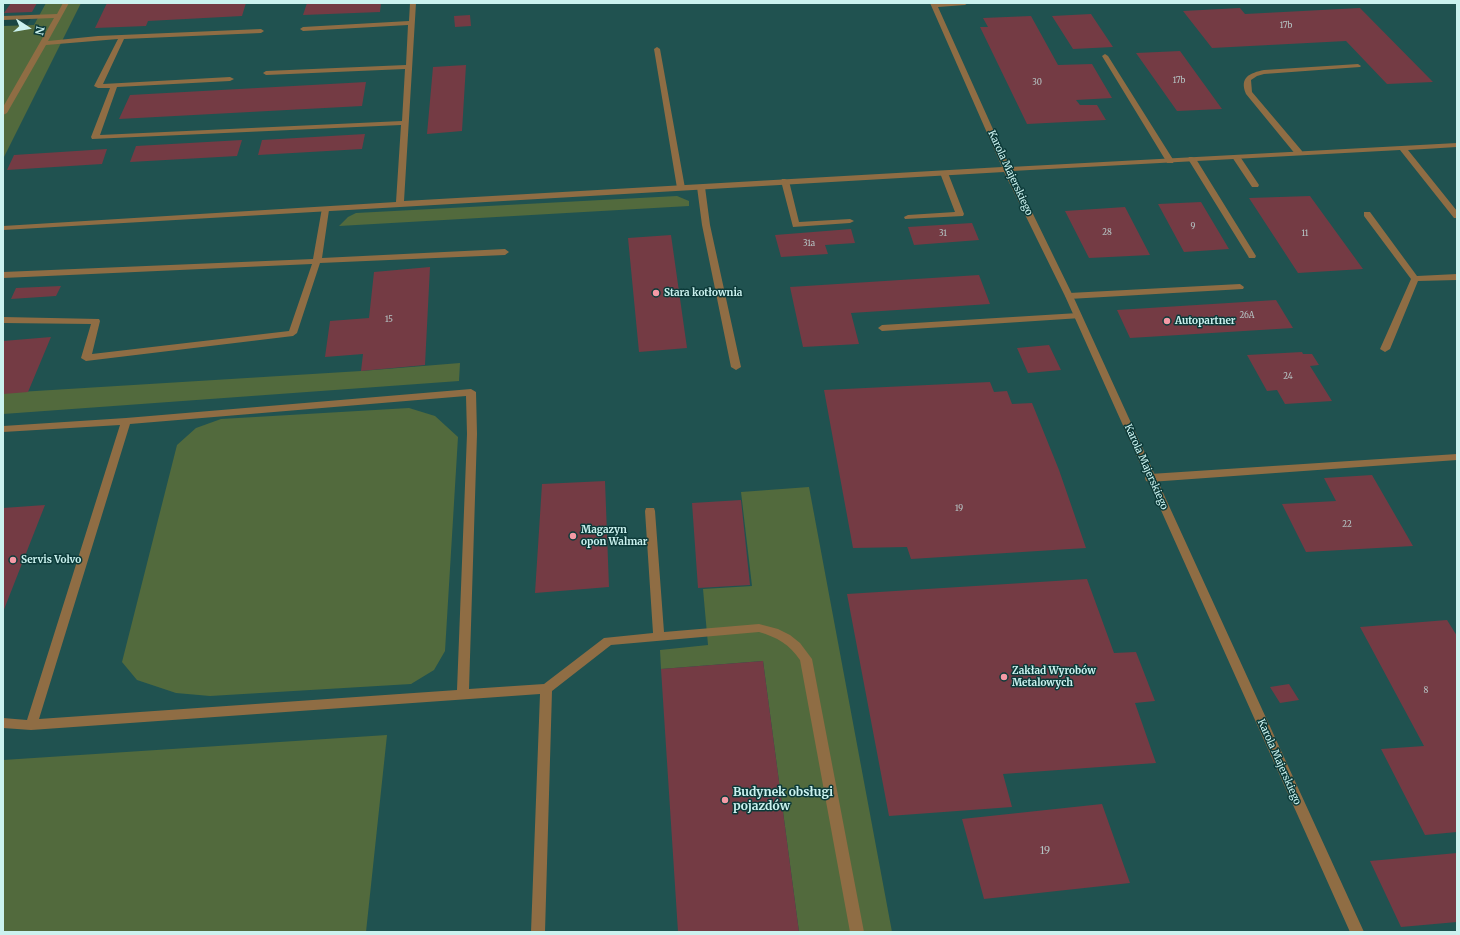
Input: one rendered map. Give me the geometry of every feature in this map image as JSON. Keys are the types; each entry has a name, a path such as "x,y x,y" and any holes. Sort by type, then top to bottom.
{"street":[{"path":"3,113 66,3"},
{"path":"400,206 413,3"},
{"path":"933,4 965,3"},
{"name":"Karola Majerskiego","path":"933,4 1007,169 1069,296 1356,932"},
{"path":"3,18 59,16"},
{"path":"304,29 412,23"},
{"path":"44,43 122,37 261,30"},
{"path":"122,37 98,86 230,79"},
{"path":"657,48 680,188"},
{"path":"1105,56 1170,160"},
{"path":"1299,153 1249,92 1247,84 1248,79 1255,74 1264,72 1358,66"},
{"path":"266,74 409,67"},
{"path":"114,85 95,137 406,123"},
{"path":"3,228 400,206 785,181 1457,145"},
{"path":"1402,148 1457,216"},
{"path":"1236,157 1255,185"},
{"path":"1192,159 1252,256"},
{"path":"908,217 960,214 944,173"},
{"path":"785,181 796,225 850,221"},
{"path":"701,187 706,225 736,367"},
{"path":"3,320 96,321 86,358 293,333 317,261 325,210"},
{"path":"1367,214 1415,280"},
{"path":"3,275 505,252"},
{"path":"1415,280 1457,277"},
{"path":"1385,349 1415,280"},
{"path":"1069,296 1240,287"},
{"path":"882,328 1078,316"},
{"path":"3,429 126,421 471,392 472,442 463,694"},
{"path":"31,725 126,421"},
{"path":"1150,478 1457,457"},
{"path":"650,511 659,636"},
{"path":"3,723 31,725 546,689 608,641 759,628 773,631 798,646 806,659 857,932"},
{"path":"538,932 546,689"}],"shaded area":[{"path":"3,3 1457,3 1457,932 3,932 3,65 33,15 3,16"}],"green space":[{"path":"46,3 81,3 3,159 3,26 34,25"},
{"path":"677,196 689,201 689,206 339,226 348,217 356,213"},
{"path":"460,363 459,381 3,414 3,393 361,371"},
{"path":"409,408 435,416 458,437 445,651 434,670 411,684 210,696 176,693 137,680 122,662 177,445 196,428 221,419"},
{"path":"809,487 892,932 799,932 763,661 661,669 660,650 708,645 703,589 752,586 741,492"},
{"path":"387,735 366,932 3,932 3,760"}],"building":[{"path":"11,3 37,3 32,12 4,13"},
{"path":"107,3 246,3 242,16 148,21 146,26 95,28"},
{"path":"307,3 381,3 380,12 303,15"},
{"path":"1240,8 1245,14 1360,8 1433,82 1387,84 1346,41 1212,48 1183,11"},
{"path":"1091,14 1113,47 1073,49 1052,16"},
{"path":"470,15 471,26 455,27 454,16"},
{"path":"1031,16 1058,65 1092,64 1112,98 1076,100 1080,105 1097,105 1106,120 1027,124 980,27 988,27 983,18"},
{"path":"1180,51 1222,109 1177,111 1136,53"},
{"path":"466,65 462,131 427,134 433,67"},
{"path":"366,82 362,106 119,119 130,95"},
{"path":"365,134 362,149 258,155 262,140"},
{"path":"242,140 237,156 130,162 136,146"},
{"path":"107,149 102,164 7,170 14,155"},
{"path":"1310,196 1363,269 1298,273 1249,198"},
{"path":"1201,202 1229,249 1184,252 1158,204"},
{"path":"1125,207 1150,255 1089,258 1065,211"},
{"path":"972,223 979,240 914,245 908,227"},
{"path":"851,229 855,243 825,245 828,254 781,257 775,235"},
{"name":"Stara kotłownia","path":"671,235 687,348 639,352 628,238"},
{"path":"430,267 425,365 361,371 363,354 325,357 330,321 369,318 374,272"},
{"path":"979,275 990,304 851,313 859,344 803,347 790,287"},
{"path":"61,286 56,296 11,299 16,288"},
{"path":"1276,300 1293,328 1130,338 1117,310"},
{"path":"51,337 28,392 3,394 3,341"},
{"path":"1049,345 1061,370 1028,373 1017,348"},
{"path":"1302,352 1303,354 1312,354 1319,365 1310,366 1332,401 1285,404 1277,390 1267,391 1247,355"},
{"path":"990,382 994,392 1007,391 1012,404 1032,403 1059,470 1086,548 911,559 907,547 853,548 824,390"},
{"path":"1372,475 1413,546 1306,552 1282,504 1336,501 1324,478"},
{"name":"Magazyn opon Walmar","path":"605,481 609,587 535,593 542,484"},
{"path":"741,500 750,585 698,588 692,503"},
{"name":"Servis Volvo","path":"45,505 3,612 3,508"},
{"name":"Zakład Wyrobów Metalowych","path":"1087,579 1114,653 1136,652 1155,701 1135,703 1156,763 1003,774 1012,807 889,816 847,594"},
{"path":"1447,620 1457,636 1457,832 1425,835 1381,749 1424,746 1360,627"},
{"name":"Budynek obsługi pojazdów","path":"763,661 799,932 678,932 661,669"},
{"path":"1289,684 1299,700 1280,703 1270,687"},
{"path":"1102,804 1130,883 984,899 962,819"},
{"path":"1457,853 1457,922 1401,927 1370,861"}],"place":[{"name":"Stara kotłownia","path":"656,293"},
{"name":"Autopartner","path":"1167,321"},
{"name":"Magazyn opon Walmar","path":"573,536"},
{"name":"Servis Volvo","path":"13,560"},
{"name":"Zakład Wyrobów Metalowych","path":"1004,677"},
{"name":"Budynek obsługi pojazdów","path":"725,800"}]}
